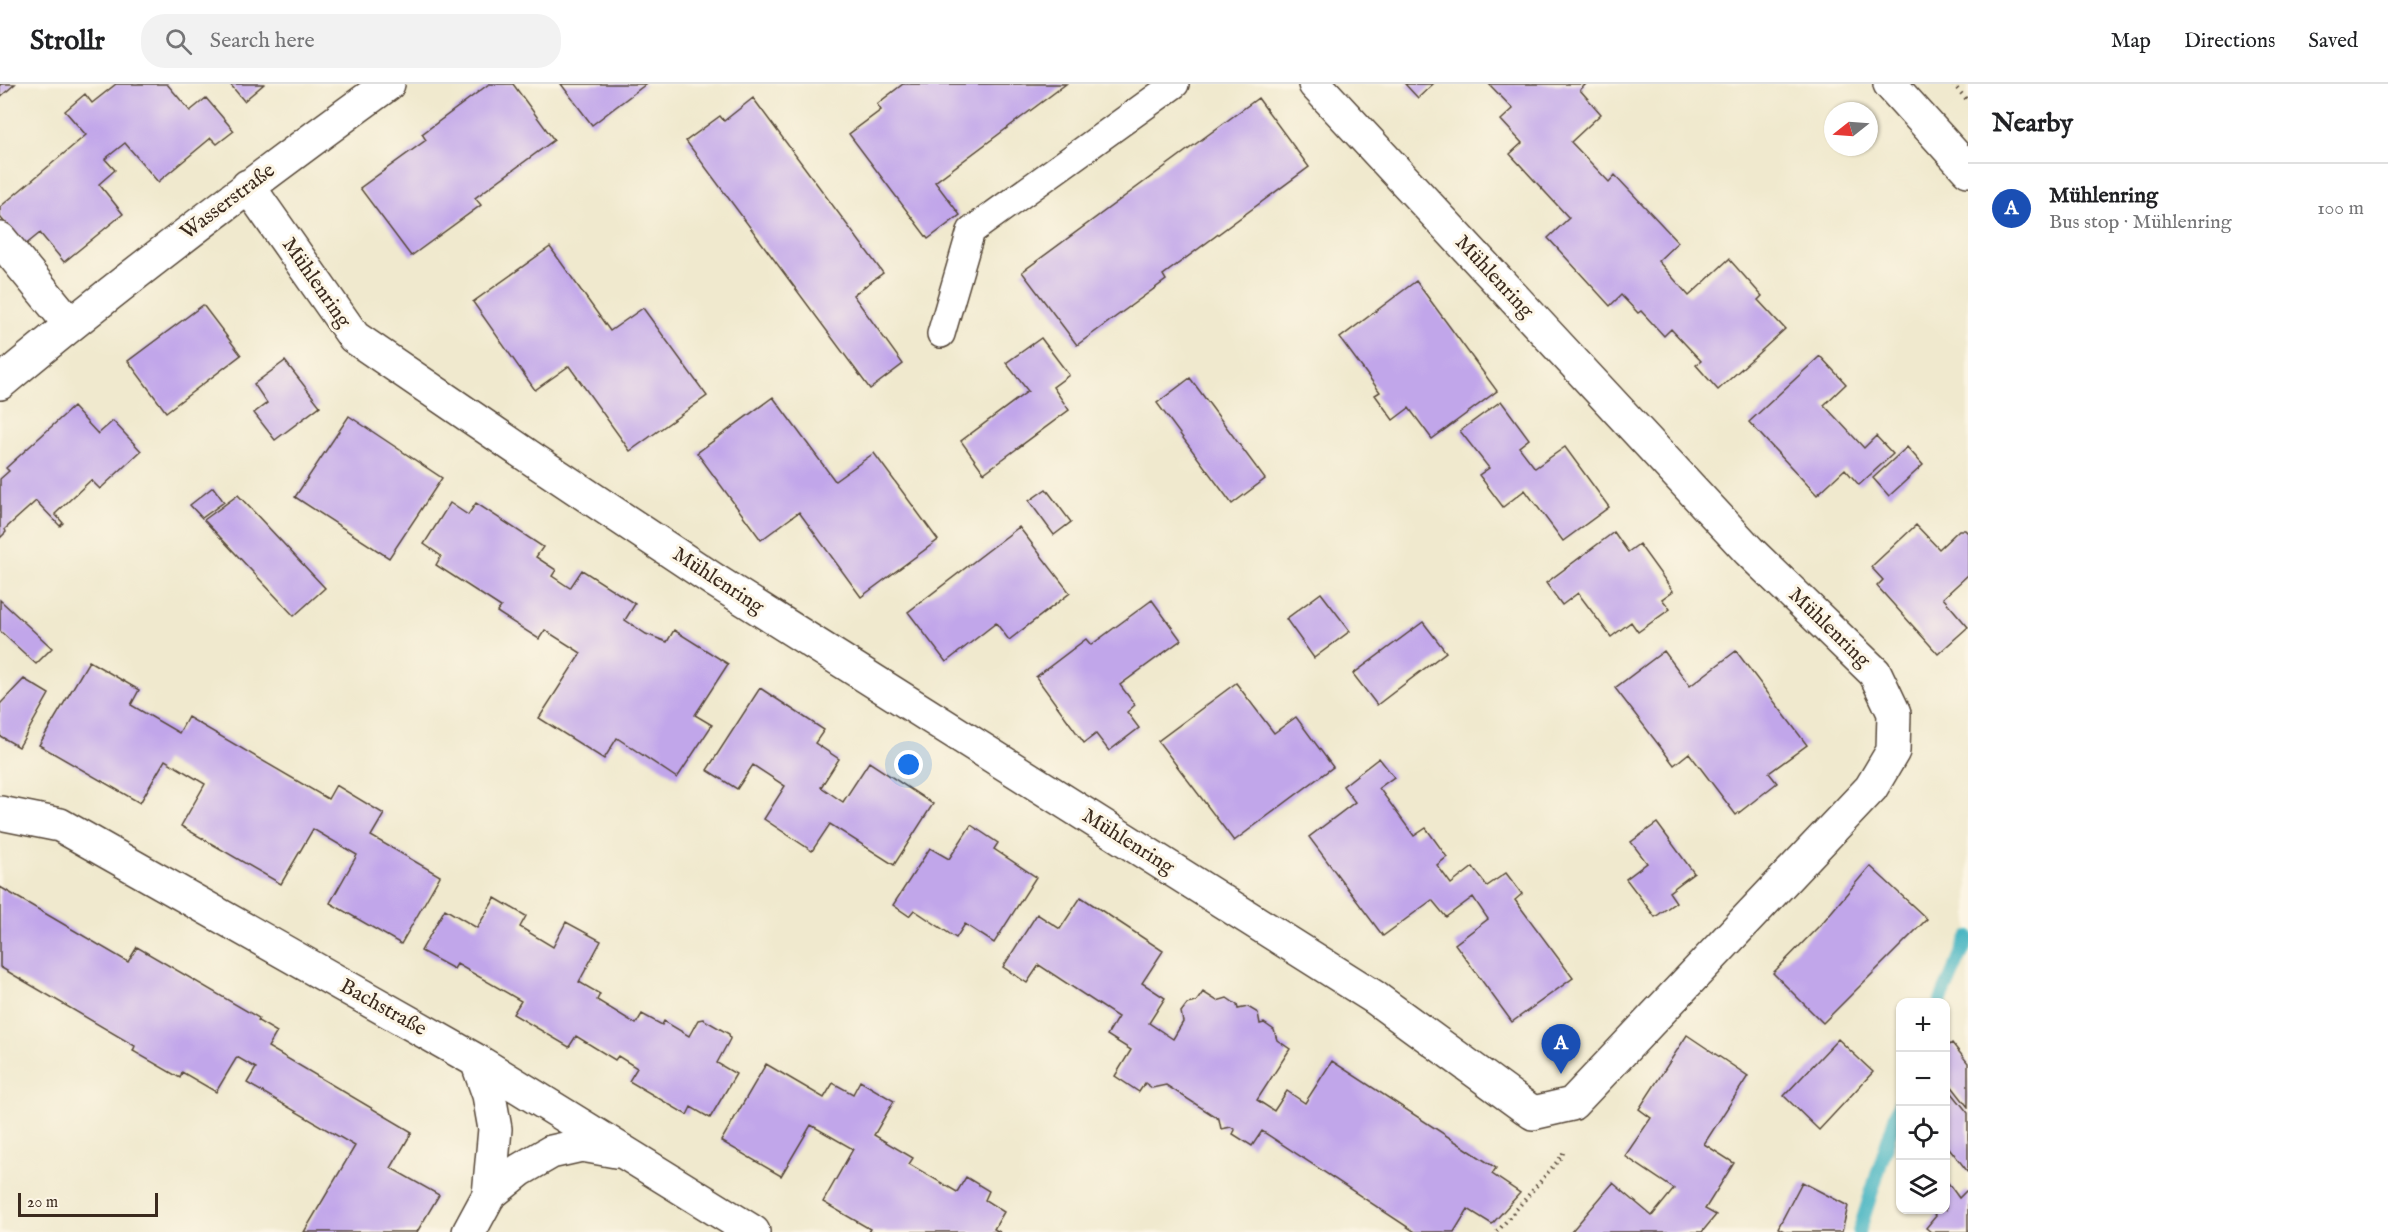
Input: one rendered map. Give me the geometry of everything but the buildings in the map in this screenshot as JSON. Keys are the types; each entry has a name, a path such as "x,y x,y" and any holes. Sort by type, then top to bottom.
{"street":[{"name":"Wasserstraße","path":"0,383 70,324 248,186 388,84"},
{"name":"Mühlenring","path":"248,186 354,337 714,579 1374,997 1533,1113 1572,1104 1871,788 1893,751 1894,713 1875,673 1749,551 1315,84"},
{"path":"1890,84 1968,170"},
{"path":"0,239 70,324"},
{"name":"Bachstraße","path":"0,813 60,825 477,1061 753,1232"},
{"path":"477,1061 489,1095 495,1129 489,1196"},
{"path":"469,1232 489,1196 520,1170 551,1152 582,1145 627,1152"}],"lane":[{"path":"941,334 971,231 1175,84"}],"path":[{"path":"1953,84 1968,101"},
{"path":"1497,1232 1562,1156 1572,1104"}],"waterway":[{"path":"1942,998 1968,938"},
{"path":"1859,1232 1899,1106"}],"place":[{"name":"Mühlenring","path":"1561,1074"}]}
